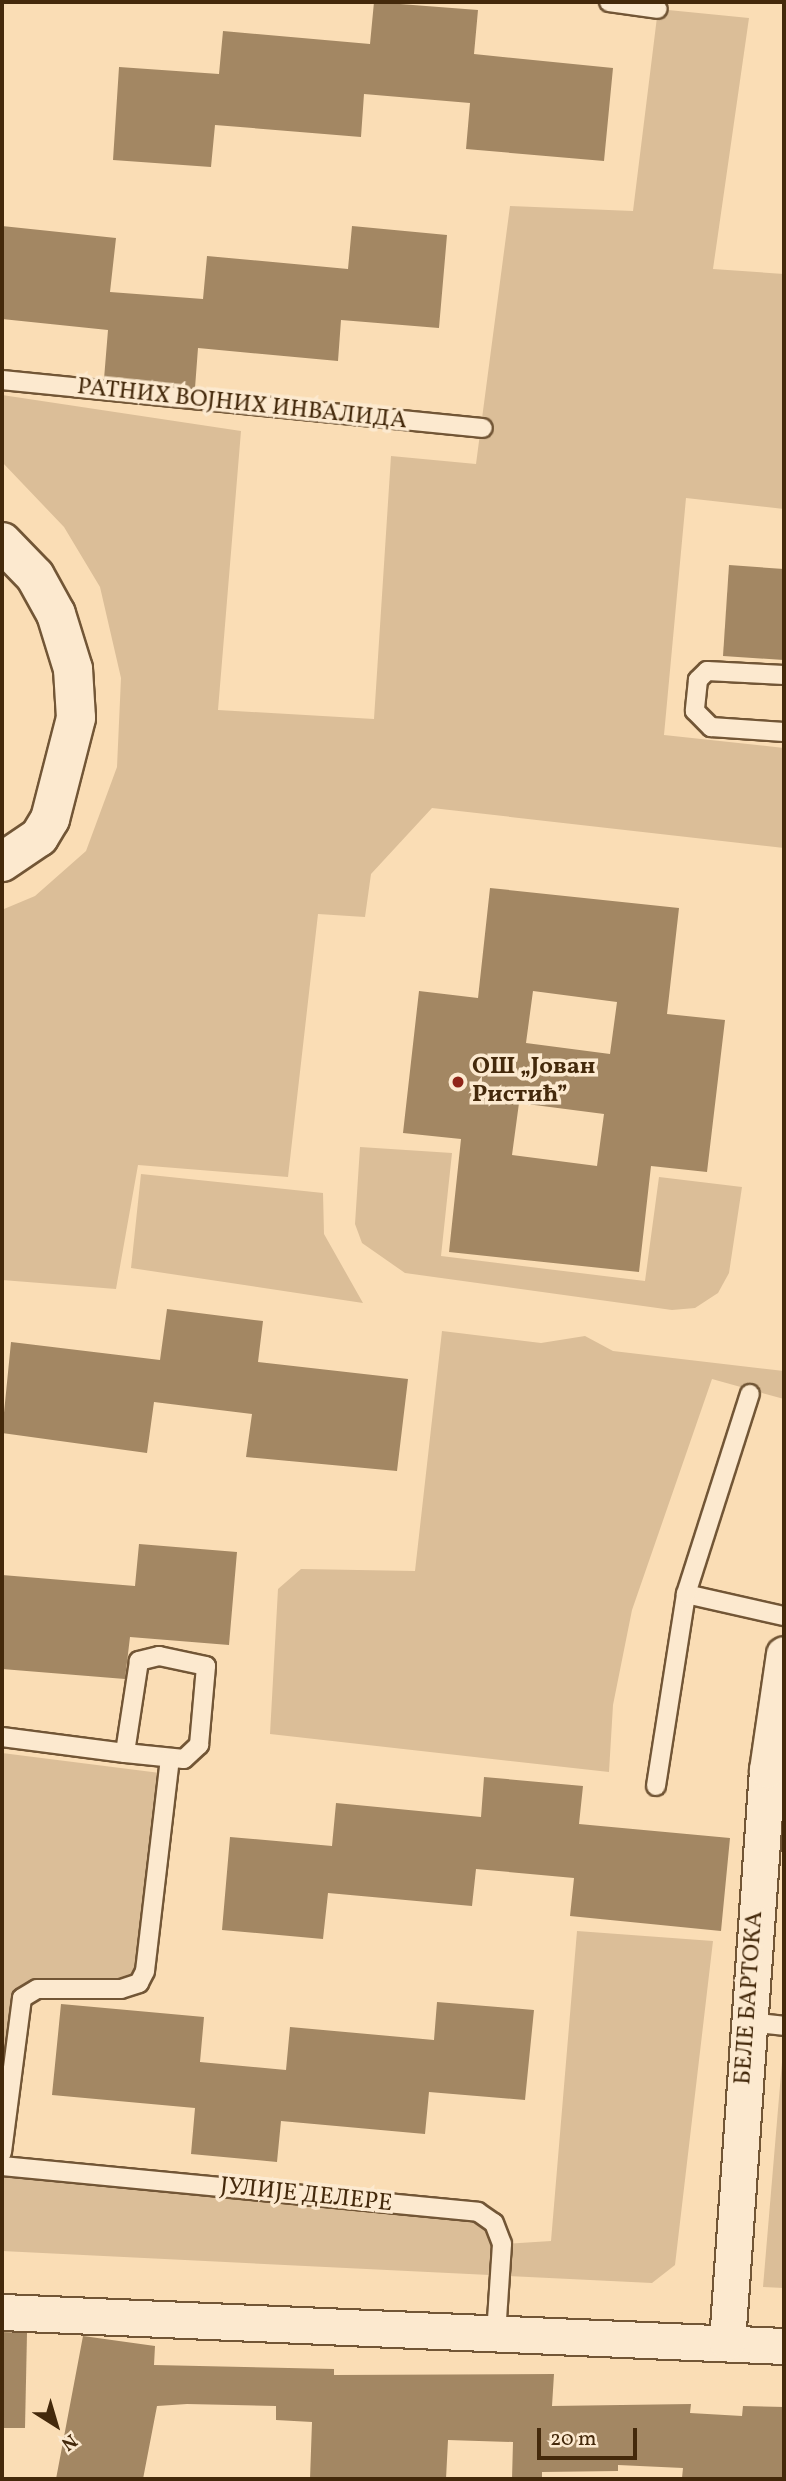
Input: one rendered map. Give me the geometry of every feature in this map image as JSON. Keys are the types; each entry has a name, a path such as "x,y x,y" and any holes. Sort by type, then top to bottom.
{"street":[{"path":"2,542 35,576 56,614 72,669 76,718 50,819 39,837 2,862"},
{"name":"БЕЛЕ БАРТОКА","path":"727,2342 767,1770 784,1654"},
{"path":"2,2312 784,2346"}],"lane":[{"path":"609,2 658,9"},
{"name":"РАТНИХ ВОЈНИХ ИНВАЛИДА","path":"2,380 483,428"},
{"path":"784,675 707,671 698,680 695,711 711,727 784,732"},
{"path":"656,1786 686,1594 750,1394"},
{"path":"686,1594 784,1616"},
{"path":"2,1737 125,1753 170,1758 191,1755 199,1745 208,1670 194,1661 152,1656 136,1666 125,1753"},
{"path":"2,2152 22,1998 37,1989 121,1989 139,1983 145,1971 170,1758"},
{"path":"748,2022 784,2026"},
{"name":"ЈУЛИЈЕ ДЕЛЕРЕ","path":"2,2166 478,2212 494,2223 502,2245 496,2334"}],"shaded area":[{"path":"658,9 749,18 713,269 784,274 784,509 686,498 664,735 784,748 784,848 432,808 371,874 365,917 318,914 288,1177 138,1165 116,1289 2,1280 4,909 35,896 86,851 117,767 121,678 100,587 64,527 2,462 2,395 241,431 218,710 374,719 391,456 476,464 510,206 633,211"},
{"path":"360,1147 452,1153 441,1256 645,1281 659,1177 742,1187 729,1273 718,1293 695,1308 672,1310 405,1273 362,1243 355,1224"},
{"path":"141,1174 323,1193 324,1234 363,1303 131,1268"},
{"path":"442,1331 541,1343 585,1336 613,1351 784,1371 784,1399 712,1379 632,1610 613,1705 609,1772 270,1734 278,1589 301,1569 415,1571"},
{"path":"2,1753 168,1774 139,1983 29,1992 2,2152"},
{"path":"577,1931 713,1941 675,2265 652,2283 2,2251 2,2166 478,2212 502,2244 551,2241"},
{"path":"782,2062 784,2288 763,2287"}],"building":[{"path":"374,2 478,10 474,54 613,68 604,161 466,149 470,103 364,94 361,137 215,125 211,167 113,160 119,67 219,74 223,31 370,44"},
{"path":"2,226 116,238 110,292 203,299 207,256 348,269 352,226 447,235 439,328 341,320 338,361 198,348 195,388 104,379 108,330 2,319"},
{"path":"729,565 784,569 784,660 723,656"},
{"path":"490,888 679,908 667,1014 725,1020 707,1172 651,1166 639,1272 449,1252 461,1139 403,1133 419,991 478,998","holes":["533,991 617,1002 610,1054 526,1043","519,1103 604,1114 597,1166 512,1155"]},
{"path":"167,1309 263,1321 258,1362 408,1379 397,1471 246,1457 252,1414 154,1402 147,1453 2,1433 11,1342 160,1360"},
{"path":"139,1544 237,1552 229,1645 130,1637 125,1679 2,1669 2,1575 135,1586"},
{"path":"484,1777 583,1786 579,1824 730,1838 721,1931 570,1916 574,1878 476,1869 472,1906 328,1893 323,1939 222,1930 230,1837 332,1846 336,1803 481,1817"},
{"path":"437,2002 534,2010 525,2100 429,2092 425,2134 281,2121 277,2162 191,2154 195,2108 52,2095 61,2004 204,2017 200,2062 286,2070 290,2027 434,2040"},
{"path":"2,2332 27,2333 25,2428 2,2428"},
{"path":"83,2336 155,2346 154,2365 334,2369 334,2375 554,2374 552,2406 691,2404 690,2413 742,2416 743,2406 784,2407 784,2479 682,2478 683,2468 618,2465 618,2471 542,2472 542,2479 512,2479 513,2442 448,2440 446,2479 310,2479 312,2422 276,2420 276,2406 187,2404 157,2406 143,2479 56,2479"}],"place":[{"name":"ОШ „Јован Ристић”","path":"458,1082"}]}
